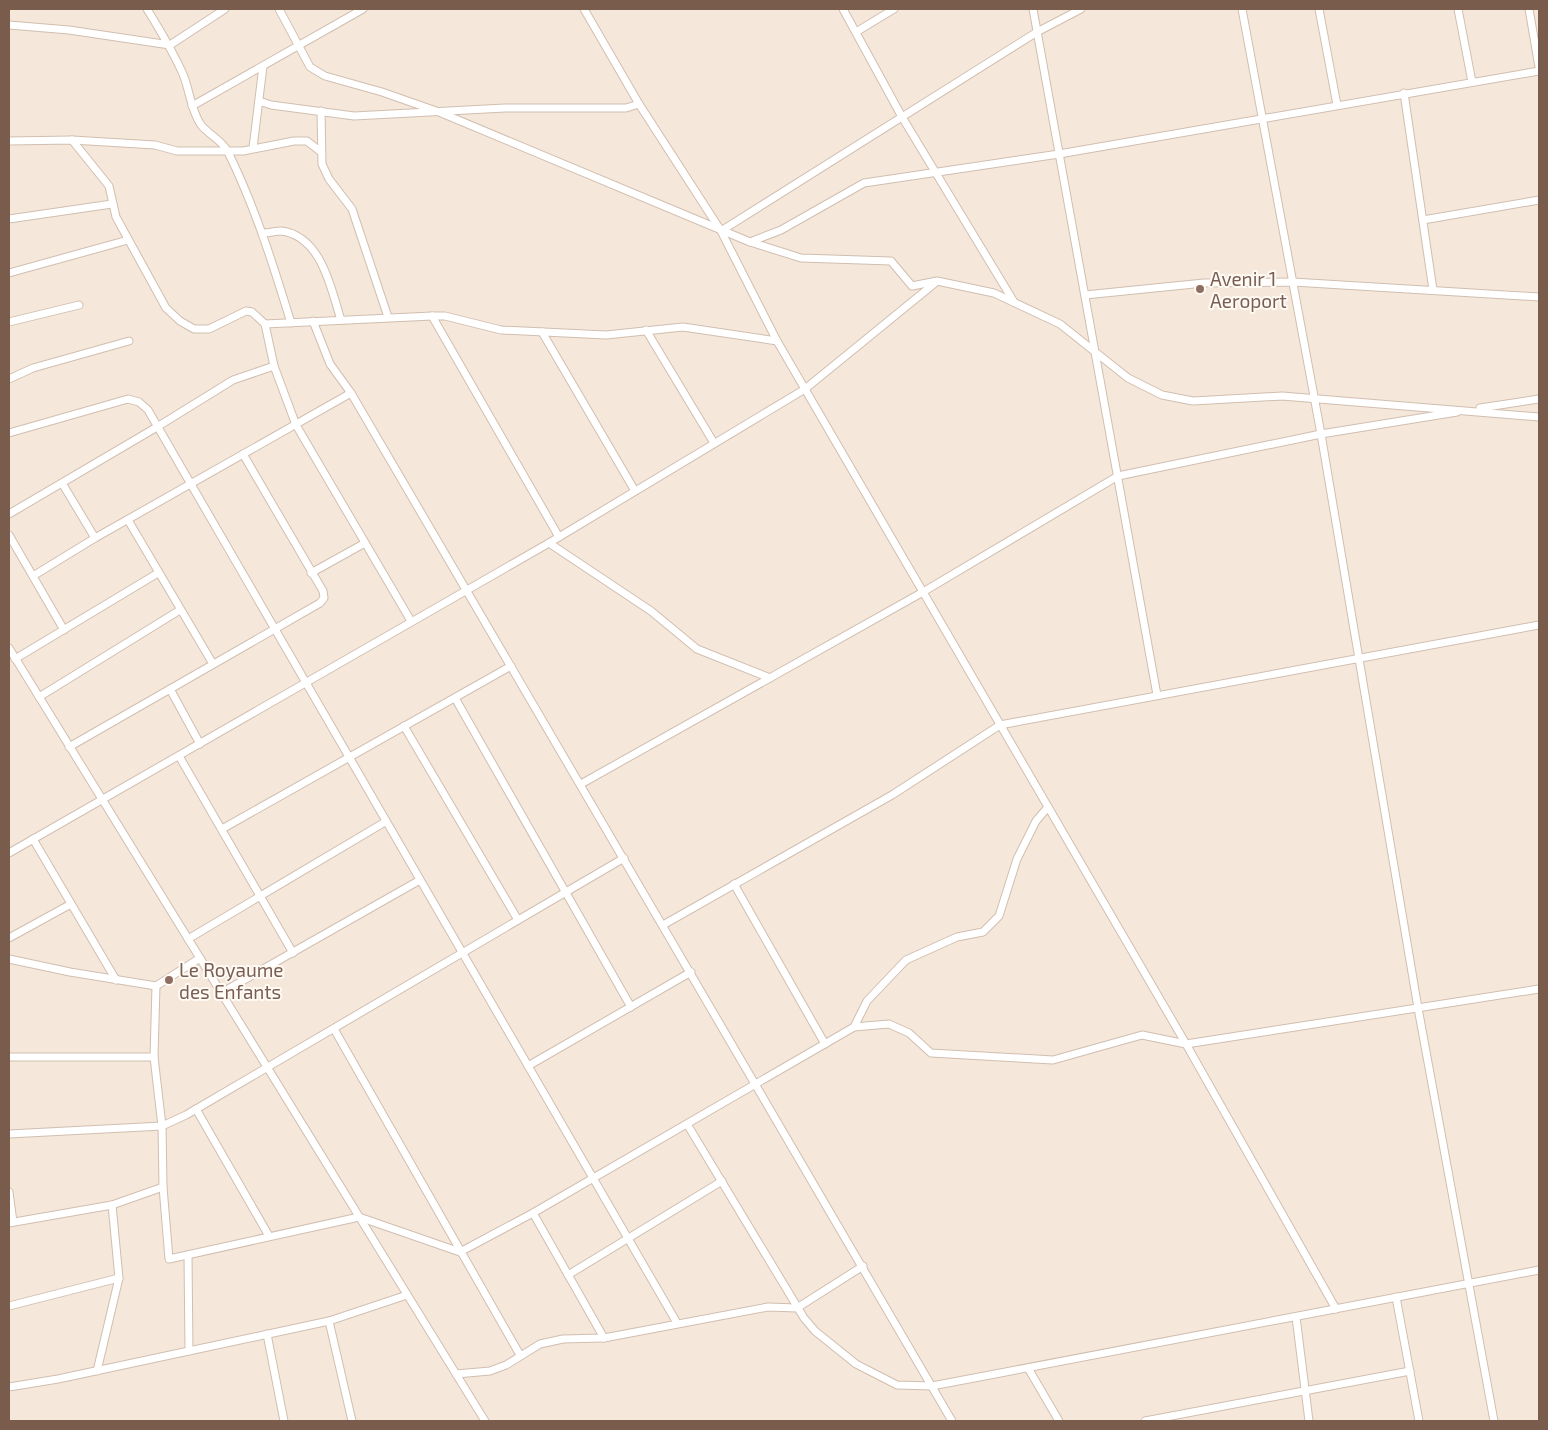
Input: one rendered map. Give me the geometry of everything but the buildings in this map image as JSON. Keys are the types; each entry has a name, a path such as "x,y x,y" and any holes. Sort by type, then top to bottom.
{"street":[{"path":"147,9 170,45 183,72 192,106 201,126 219,140 227,151 263,233 291,323"},
{"path":"9,32 9,25 69,30 170,45 226,9"},
{"path":"279,9 300,45 310,67 325,76 382,92 439,112 750,242 801,258 891,261 912,286 937,281 994,293 1060,324 1128,378 1162,395 1193,401 1282,396 1539,417"},
{"path":"192,106 363,9"},
{"path":"584,9 639,104 721,230 777,341 1186,1044 1336,1309"},
{"path":"843,9 902,117 1015,303"},
{"path":"856,32 894,9"},
{"path":"1032,9 1097,355 1157,695"},
{"path":"721,230 1037,32 1081,9"},
{"path":"1242,9 1315,399 1418,1008 1494,1421"},
{"path":"1319,9 1337,105"},
{"path":"1458,9 1472,82"},
{"path":"750,242 781,230 864,183 934,171 1059,154 1539,69 1529,9"},
{"path":"253,148 263,66"},
{"path":"1404,93 1433,290"},
{"path":"259,101 271,105 354,116 505,108 626,108 639,104"},
{"path":"321,111 324,171 352,208 388,317"},
{"path":"9,141 72,140 155,145 176,151 227,151 294,141 307,142 322,152"},
{"path":"72,140 109,186 116,217 166,308 180,321 194,329 209,329 246,311 252,312 265,324 274,366 296,425 411,621"},
{"path":"1423,220 1539,200"},
{"path":"9,219 112,204"},
{"path":"263,233 281,231 290,234 310,248 321,262 341,320"},
{"path":"9,273 128,240"},
{"path":"9,853 549,543 805,389 874,334 913,298 937,281"},
{"path":"1085,295 1204,282 1292,282 1539,296"},
{"path":"9,322 79,305"},
{"path":"432,316 559,537"},
{"path":"265,324 388,317 445,316 501,330 606,335 683,327 777,341"},
{"path":"313,321 330,364 351,392 952,1421"},
{"path":"646,330 714,444"},
{"path":"542,332 635,491"},
{"path":"9,379 33,368 129,341"},
{"path":"9,514 233,380 274,366"},
{"path":"33,576 95,538 351,392"},
{"path":"9,433 128,399 139,402 148,410 677,1323"},
{"path":"581,784 923,592 1118,476 1321,434 1539,399"},
{"path":"69,747 320,603 324,598 323,591 244,454"},
{"path":"62,483 95,538"},
{"path":"128,520 213,664"},
{"path":"9,535 64,630"},
{"path":"311,573 365,543"},
{"path":"549,543 651,611 697,649 770,678"},
{"path":"15,659 158,573"},
{"path":"39,697 180,610"},
{"path":"663,925 892,795 1000,725 1539,625"},
{"path":"9,648 485,1421"},
{"path":"222,829 511,666"},
{"path":"170,689 200,744"},
{"path":"455,698 631,1007"},
{"path":"404,726 518,920"},
{"path":"179,756 293,953"},
{"path":"854,1027 867,1001 906,960 957,937 983,932 999,916 1017,859 1036,821 1048,807"},
{"path":"188,939 260,894 385,822"},
{"path":"33,839 116,980"},
{"path":"9,1134 162,1126 268,1068 624,858"},
{"path":"222,994 420,880"},
{"path":"734,884 825,1044"},
{"path":"9,938 71,904"},
{"path":"9,959 156,986 200,958"},
{"path":"528,1066 691,972"},
{"path":"156,986 154,1057 162,1126 163,1187 169,1259 359,1217 460,1252 593,1178 854,1027 889,1024 909,1033 931,1053 1053,1060 1142,1035 1186,1044 1539,989"},
{"path":"334,1029 520,1356"},
{"path":"9,1057 154,1057"},
{"path":"196,1109 269,1236"},
{"path":"687,1124 797,1308 815,1331 856,1364 897,1385 932,1386 1296,1317 1468,1282 1539,1270"},
{"path":"568,1275 722,1181"},
{"path":"9,1192 11,1223 112,1205 163,1187"},
{"path":"97,1371 120,1278 112,1205"},
{"path":"533,1212 604,1338"},
{"path":"188,1254 189,1351"},
{"path":"456,1374 490,1371 506,1365 540,1344 577,1338 604,1338 768,1307 797,1308 863,1266"},
{"path":"9,1306 120,1278"},
{"path":"9,1387 97,1371 329,1321 408,1295"},
{"path":"1396,1297 1419,1421"},
{"path":"1296,1317 1309,1421"},
{"path":"329,1321 352,1421"},
{"path":"267,1334 284,1421"},
{"path":"1028,1368 1059,1421"},
{"path":"1145,1421 1410,1372"}],"shaded area":[{"path":"9,9 1539,9 1539,1421 9,1421"}],"place":[{"name":"Avenir 1 Aeroport","path":"1200,289"},
{"name":"Le Royaume des Enfants","path":"169,980"}]}
